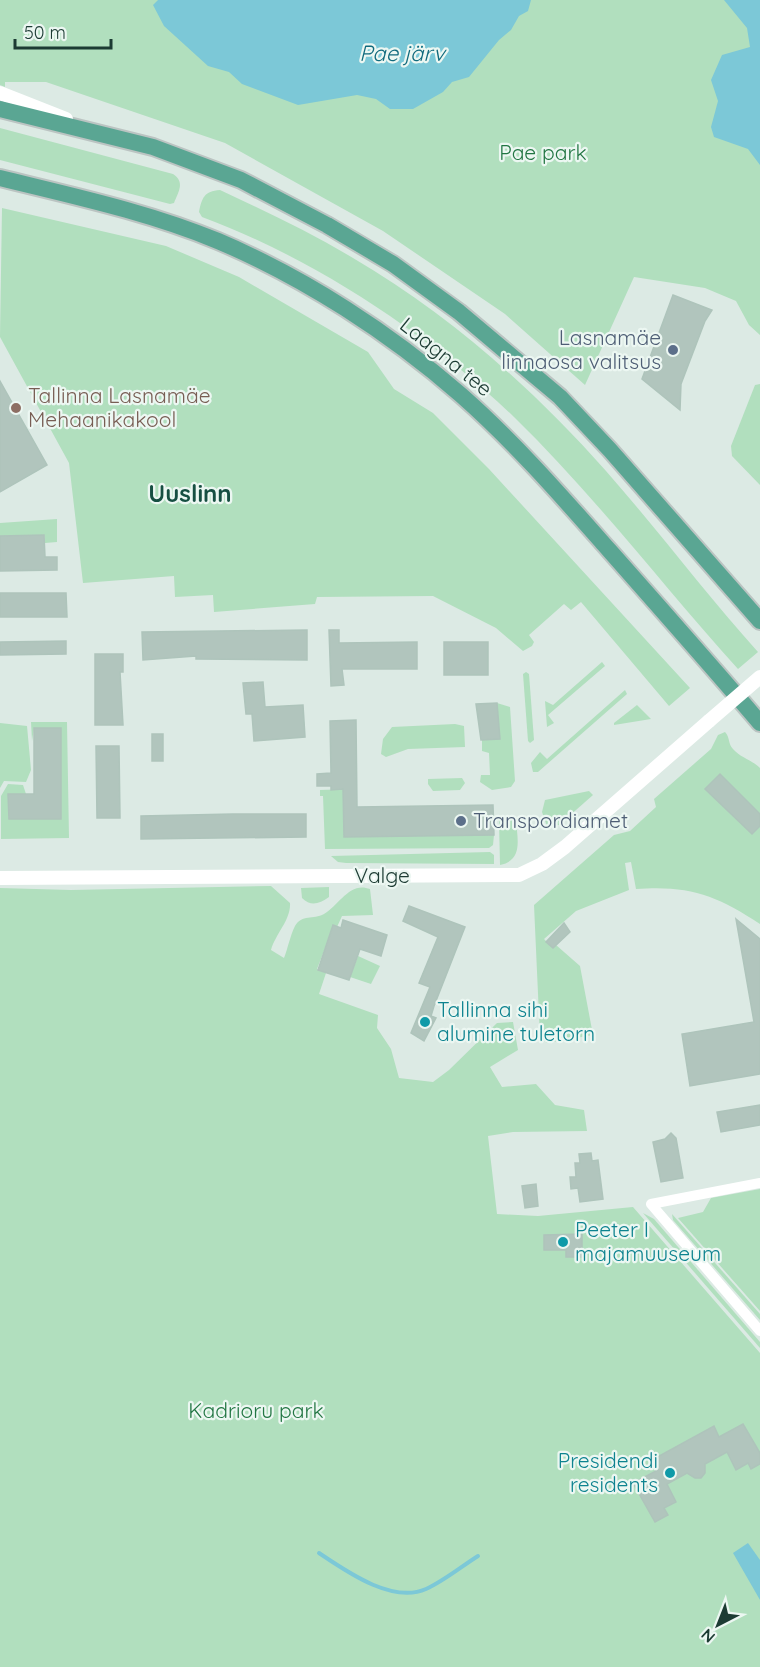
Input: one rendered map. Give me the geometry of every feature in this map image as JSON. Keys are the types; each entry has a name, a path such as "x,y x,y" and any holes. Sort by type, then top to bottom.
{"main road":[{"name":"Laagna tee","path":"0,109 153,147 241,180 327,225 393,264 459,312 560,397 760,621"},
{"name":"Laagna tee","path":"0,178 90,200 218,241 297,280 357,316 413,356 461,395 555,489 760,723"}],"street":[{"path":"0,93 96,131"},
{"name":"Valge","path":"0,878 519,875 542,864 565,847 760,677"},
{"path":"760,1183 651,1204 760,1331"}],"green space":[{"name":"Pae park","path":"0,0 760,0 760,335 749,325 736,301 705,288 634,277 585,385 505,314 383,231 225,143 46,82 5,82 5,87 0,85"},
{"path":"0,128 173,174 179,180 179,191 174,203 170,204 0,160"},
{"path":"220,190 271,214 353,258 423,303 488,354 578,440 758,652 738,669 544,447 480,386 444,356 368,301 328,277 245,234 202,217 199,212 205,196 210,192"},
{"path":"2,208 166,246 239,277 368,352 394,389 433,413 489,469 690,688 669,706 581,602 571,610 564,604 529,635 534,642 532,646 523,651 496,628 433,596 317,597 315,604 214,612 213,595 175,597 174,576 83,583 69,463 0,337"},
{"path":"760,384 760,485 732,456 731,446 755,385"},
{"path":"57,519 57,542 45,543 44,535 0,536 0,523"},
{"path":"602,662 605,666 548,715 554,723 547,727 545,701 553,705"},
{"path":"526,672 529,674 534,740 530,743 523,674"},
{"path":"625,690 627,694 538,772 533,772 531,763 540,752 547,759"},
{"path":"497,703 510,707 515,781 511,787 492,790 480,782 481,775 490,775 489,753 482,751 482,740 500,738"},
{"path":"637,705 651,719 614,725 614,723"},
{"path":"31,722 67,722 69,838 1,839 1,796 8,784 23,785 26,794 8,795 9,819 61,819 61,728 34,728 32,741"},
{"path":"0,723 27,726 31,770 26,782 4,781 0,788"},
{"path":"455,724 464,726 465,747 408,749 386,757 381,754 383,739 392,727"},
{"path":"725,732 733,749 760,768 760,924 730,906 701,894 671,889 636,889 631,862 625,863 629,890 576,911 544,939 553,948 556,945 580,966 593,1035 547,1043 540,1038 534,905 614,835 630,831 656,807 654,799 711,749 718,735"},
{"path":"462,778 465,783 460,790 433,791 428,784 428,779"},
{"path":"350,789 350,807 494,835 493,845 489,848 325,849 323,796 320,796 320,790"},
{"path":"589,791 593,795 559,825 547,826 542,812 545,800"},
{"path":"516,819 518,841 516,853 508,862 500,865 499,820"},
{"path":"490,852 494,855 494,864 346,863 338,862 331,856"},
{"name":"Kadrioru park","path":"271,886 290,903 286,921 271,950 284,958 298,922 324,914 356,888 370,889 373,915 342,916 337,927 334,925 317,969 326,973 319,994 378,1015 377,1028 391,1049 399,1078 433,1082 449,1070 497,1023 513,1022 518,1050 490,1067 502,1087 536,1084 555,1105 584,1110 587,1131 513,1132 488,1136 497,1214 538,1216 633,1207 760,1353 760,1667 0,1667 0,888 71,890"},
{"path":"329,887 329,897 318,903 309,903 302,898 301,888"},
{"path":"358,956 380,966 371,984 350,977"},
{"path":"760,1189 760,1311 678,1218 703,1212 711,1198"},
{"path":"643,1213 654,1219 760,1342 760,1348"},
{"path":"672,1214 760,1314 760,1320 673,1220"}],"water":[{"name":"Pae järv","path":"158,0 531,0 528,11 519,16 511,30 499,40 469,77 452,82 443,92 413,109 390,109 376,99 357,95 298,105 242,84 229,72 208,66 164,26 153,5"},
{"path":"724,0 760,0 760,165 748,149 714,137 711,127 718,101 711,80 722,55 750,47 747,28"},
{"path":"748,1543 760,1560 760,1600 733,1553"}],"building":[{"name":"Lasnamäe linnaosa valitsus","path":"673,295 712,310 705,321 681,384 680,410 642,379"},
{"path":"0,381 47,465 0,492"},
{"path":"44,535 45,557 57,557 57,570 0,571 0,536"},
{"path":"0,593 66,593 67,617 0,617"},
{"path":"307,630 307,660 196,659 196,656 143,660 142,632"},
{"path":"329,630 339,630 339,643 417,642 417,669 342,669 344,685 331,686"},
{"path":"66,641 66,654 0,655 0,642"},
{"path":"444,642 488,642 488,675 444,675"},
{"path":"95,654 123,654 123,672 120,672 123,725 95,725"},
{"path":"263,682 265,707 303,705 305,737 254,741 252,714 246,714 243,683"},
{"path":"497,703 500,739 481,740 476,704"},
{"path":"356,720 357,807 493,805 494,835 344,837 343,789 331,790 331,786 317,786 317,774 331,773 330,721"},
{"path":"34,728 61,728 61,819 9,819 8,794 34,794"},
{"path":"152,734 163,734 163,761 152,761"},
{"path":"96,746 119,746 120,818 97,818"},
{"path":"720,774 760,814 760,826 752,834 705,789"},
{"path":"306,814 306,837 141,839 141,816"},
{"path":"409,906 465,927 434,1006 431,1016 436,1018 424,1041 411,1033 430,987 419,983 438,937 403,921"},
{"path":"736,919 760,939 760,1074 690,1086 682,1034 754,1022"},
{"path":"343,920 387,935 381,956 360,949 349,980 318,970 333,925 341,928"},
{"path":"564,923 570,932 553,948 546,942"},
{"path":"760,1105 760,1125 721,1132 717,1112"},
{"path":"671,1133 676,1138 683,1178 661,1182 653,1142 665,1139"},
{"path":"591,1153 592,1161 598,1160 603,1199 580,1202 578,1188 571,1189 570,1177 576,1177 575,1163 580,1163 579,1154"},
{"path":"536,1184 538,1206 525,1208 522,1186"},
{"name":"Peeter I majamuuseum","path":"582,1234 582,1257 566,1257 566,1250 544,1250 544,1235"},
{"name":"Presidendi residents","path":"743,1424 760,1453 760,1464 751,1469 748,1463 736,1470 727,1452 705,1464 705,1473 701,1478 695,1478 687,1473 667,1484 676,1502 664,1508 668,1515 655,1522 633,1483 656,1471 650,1461 714,1426 719,1437"}],"waterway":[{"path":"319,1553 370,1583 399,1592 426,1589 478,1556"}],"place":[{"name":"Lasnamäe linnaosa valitsus","path":"673,350"},
{"name":"Tallinna Lasnamäe Mehaanikakool","path":"16,408"},
{"name":"Transpordiamet","path":"461,821"},
{"name":"Tallinna sihi alumine tuletorn","path":"425,1022"},
{"name":"Peeter I majamuuseum","path":"563,1242"},
{"name":"Presidendi residents","path":"670,1473"}],"district":[{"name":"Uuslinn","path":"190,494"}]}
